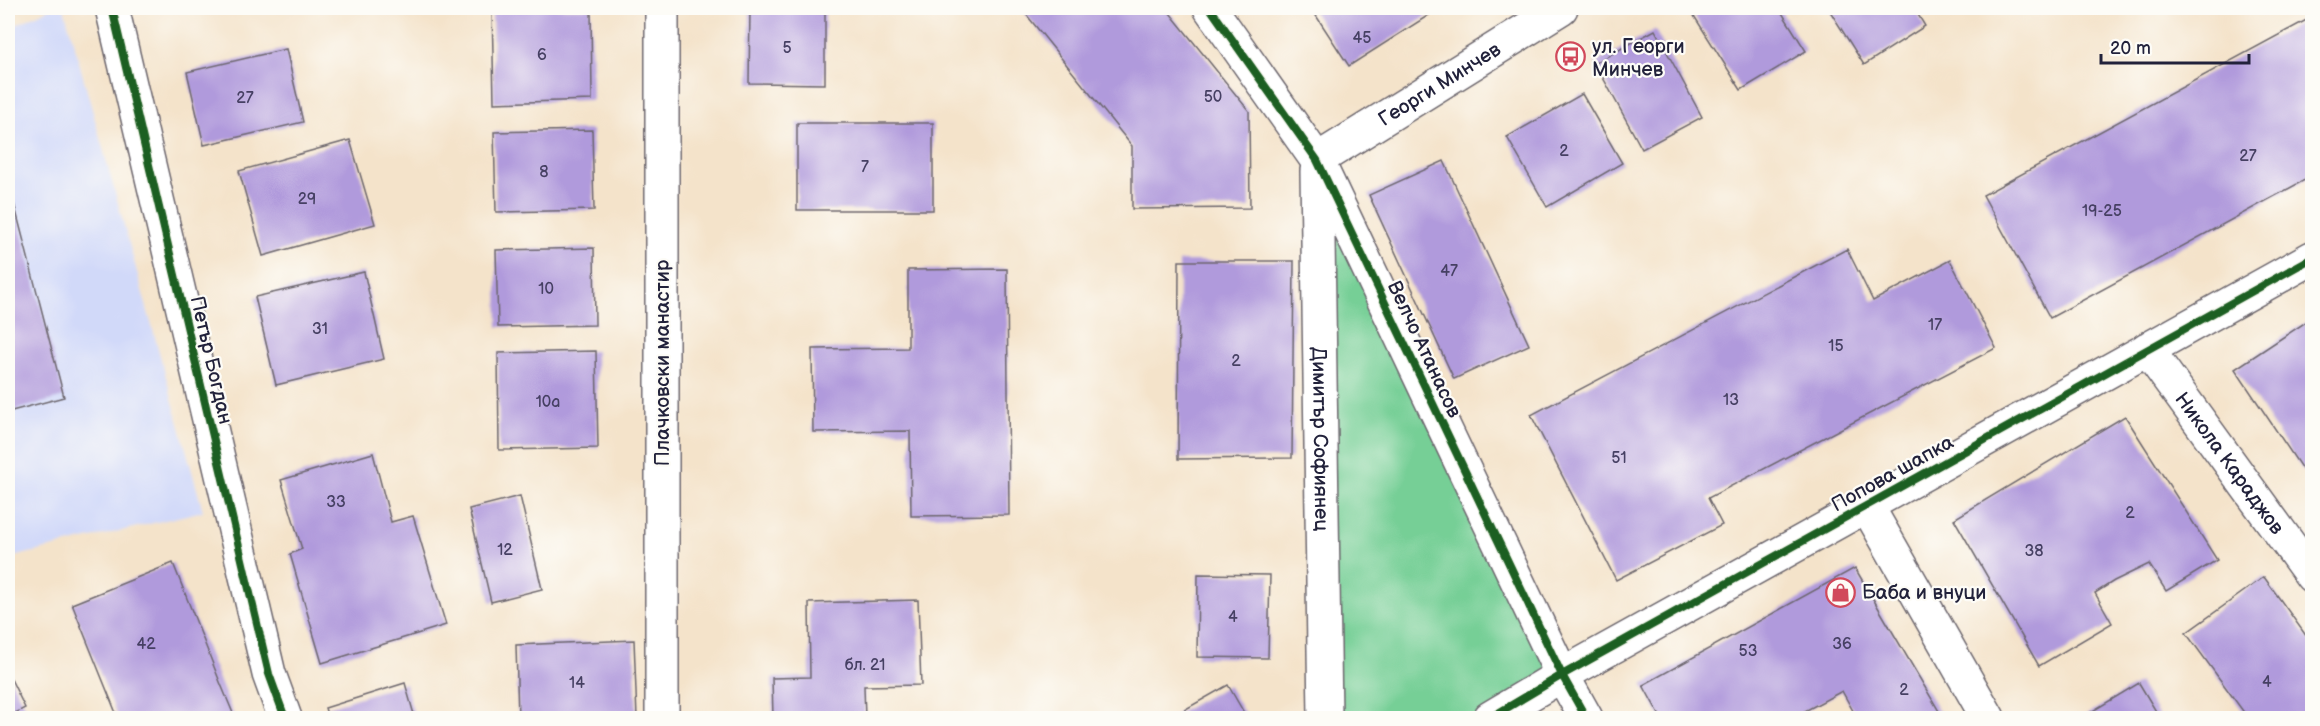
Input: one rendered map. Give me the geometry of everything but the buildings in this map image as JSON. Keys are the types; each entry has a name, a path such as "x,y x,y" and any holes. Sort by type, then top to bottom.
{"street":[{"name":"Петър Богдан","path":"112,8 269,674 285,718"},
{"name":"Плачковски манастир","path":"662,8 662,718"},
{"name":"Велчо Атанасов","path":"1210,8 1317,160 1562,675 1586,718"},
{"name":"Георги Минчев","path":"1317,160 1561,8"},
{"name":"Димитър Софиянец","path":"1317,160 1325,718"},
{"name":"Попова шапка","path":"1490,718 1562,675 2313,258"},
{"name":"Никола Караджов","path":"2147,349 2313,576"},
{"path":"1867,506 1988,718"}],"shaded area":[{"path":"51,8 64,8 203,511 13,557 8,544 8,29"}],"green space":[{"path":"1317,160 1562,675 1490,718 1325,718"}],"cycle path":[{"path":"112,8 269,674 285,718"},
{"path":"1210,8 1317,160 1562,675 1586,718"},
{"path":"1490,718 1562,675 2312,258"}],"place":[{"name":"ул. Георги Минчев","path":"1571,57"},
{"name":"Баба и внуци","path":"1841,592"}]}
